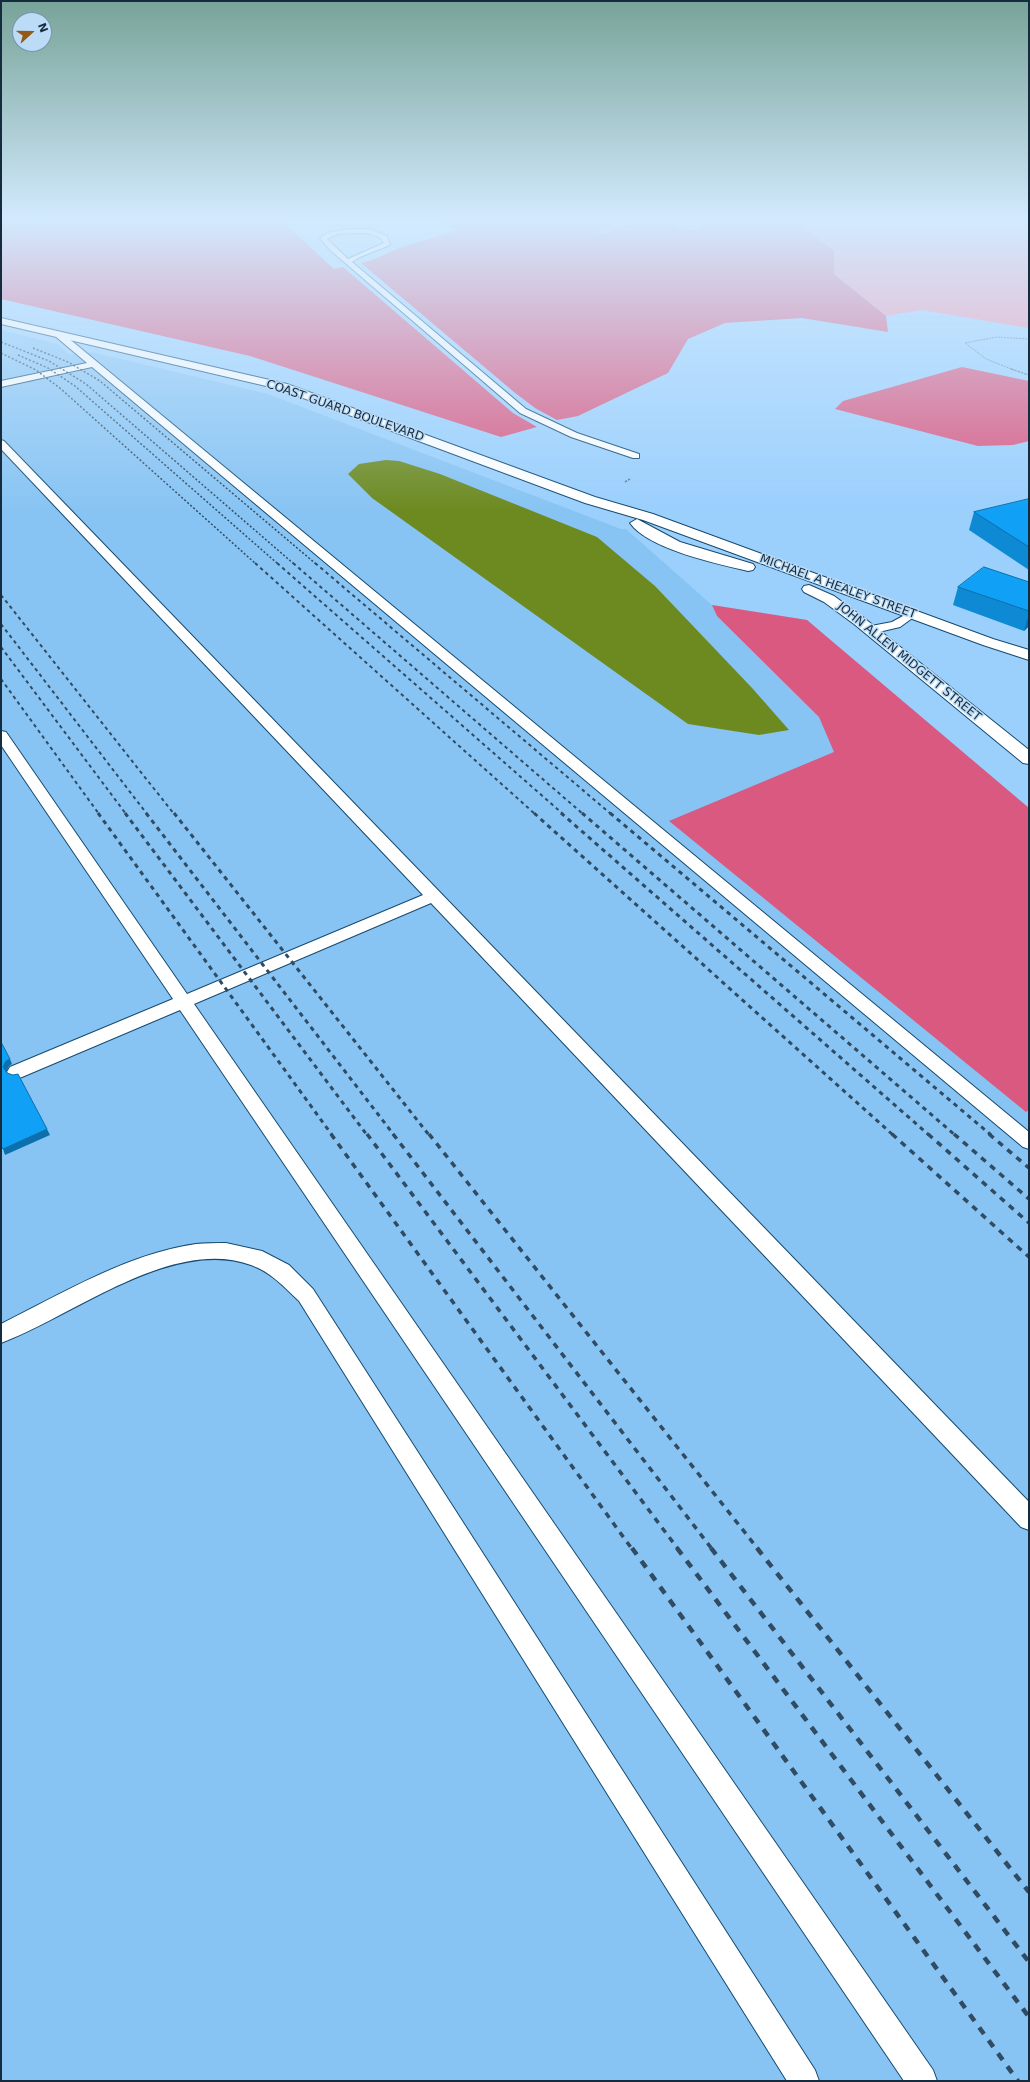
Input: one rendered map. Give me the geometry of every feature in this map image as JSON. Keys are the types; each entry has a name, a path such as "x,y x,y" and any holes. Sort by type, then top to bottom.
{"street":[{"name":"COAST GUARD BOULEVARD","path":"1,320 283,386 643,520"},
{"name":"JOHN ALLEN MIDGETT STREET","path":"643,520 654,536 707,556 758,569 818,592 841,607 870,630 1029,760"},
{"name":"MICHAEL A HEALEY STREET","path":"643,520 1029,655"}],"lane":[{"path":"412,316 523,411 546,424 636,456"},
{"path":"58,334 282,518 1029,1142"},
{"path":"1,384 93,364"},
{"path":"1,443 1029,1519"},
{"path":"870,630 896,625 912,614"},
{"path":"1,735 922,2081"},
{"path":"16,1072 434,896"},
{"path":"1,1334 116,1277 167,1257 188,1253 227,1252 260,1260 289,1276 306,1295 804,2081"}],"path":[{"path":"1029,339 1015,337 965,342 972,350 985,359 1029,375"},
{"path":"625,482 630,479"}],"shaded area":[{"path":"76,316 400,316 513,413 537,427 501,437 250,356"},
{"path":"424,316 886,316 888,332 802,318 725,323 688,339 668,373 578,416 557,420 535,408"},
{"path":"958,316 1029,316 1029,328"},
{"path":"1,330 57,344 70,355 92,352 268,394 621,529 626,529 712,605 807,620 1029,808 1029,2081 1,2081"},
{"path":"962,367 1029,381 1029,441 1013,445 978,446 835,409 843,401"},
{"path":"386,460 399,461 440,474 597,537 655,586 753,689 789,730 759,735 688,724 372,498 348,474 359,464"},
{"path":"712,605 807,620 1029,808 1029,1110 1026,1112 669,821 834,752 819,717 717,616"}],"building":[{"path":"1029,499 1029,547 974,512"},
{"path":"984,567 1029,582 1029,611 958,587"},
{"path":"1,1042 10,1059 6,1061 3,1067 7,1073 13,1075 18,1074 47,1129 3,1149 1,1146"}],"railway":[{"path":"1,342 49,361 86,384 294,564"},
{"path":"33,348 68,362 100,381 316,564"},
{"path":"1,353 36,370 61,389 256,564"},
{"path":"18,355 48,368 75,386 278,564"},
{"path":"255,563 535,814"},
{"path":"277,563 563,814"},
{"path":"293,563 583,814"},
{"path":"315,563 611,814"},
{"path":"1,595 174,814"},
{"path":"1,624 147,814"},
{"path":"1,647 126,814"},
{"path":"1,679 99,814"},
{"path":"98,813 332,1135"},
{"path":"125,813 367,1135"},
{"path":"146,813 394,1135"},
{"path":"174,813 429,1135"},
{"path":"534,813 893,1135"},
{"path":"561,813 929,1135"},
{"path":"582,813 955,1135"},
{"path":"610,813 991,1135"},
{"path":"331,1134 632,1549"},
{"path":"367,1134 678,1549"},
{"path":"393,1134 712,1549"},
{"path":"429,1134 758,1549"},
{"path":"892,1134 1029,1257"},
{"path":"928,1134 1029,1223"},
{"path":"954,1134 1029,1199"},
{"path":"989,1134 1029,1168"},
{"path":"632,1548 1018,2081"},
{"path":"677,1548 1029,2017"},
{"path":"711,1548 1029,1962"},
{"path":"757,1548 1029,1892"}]}
